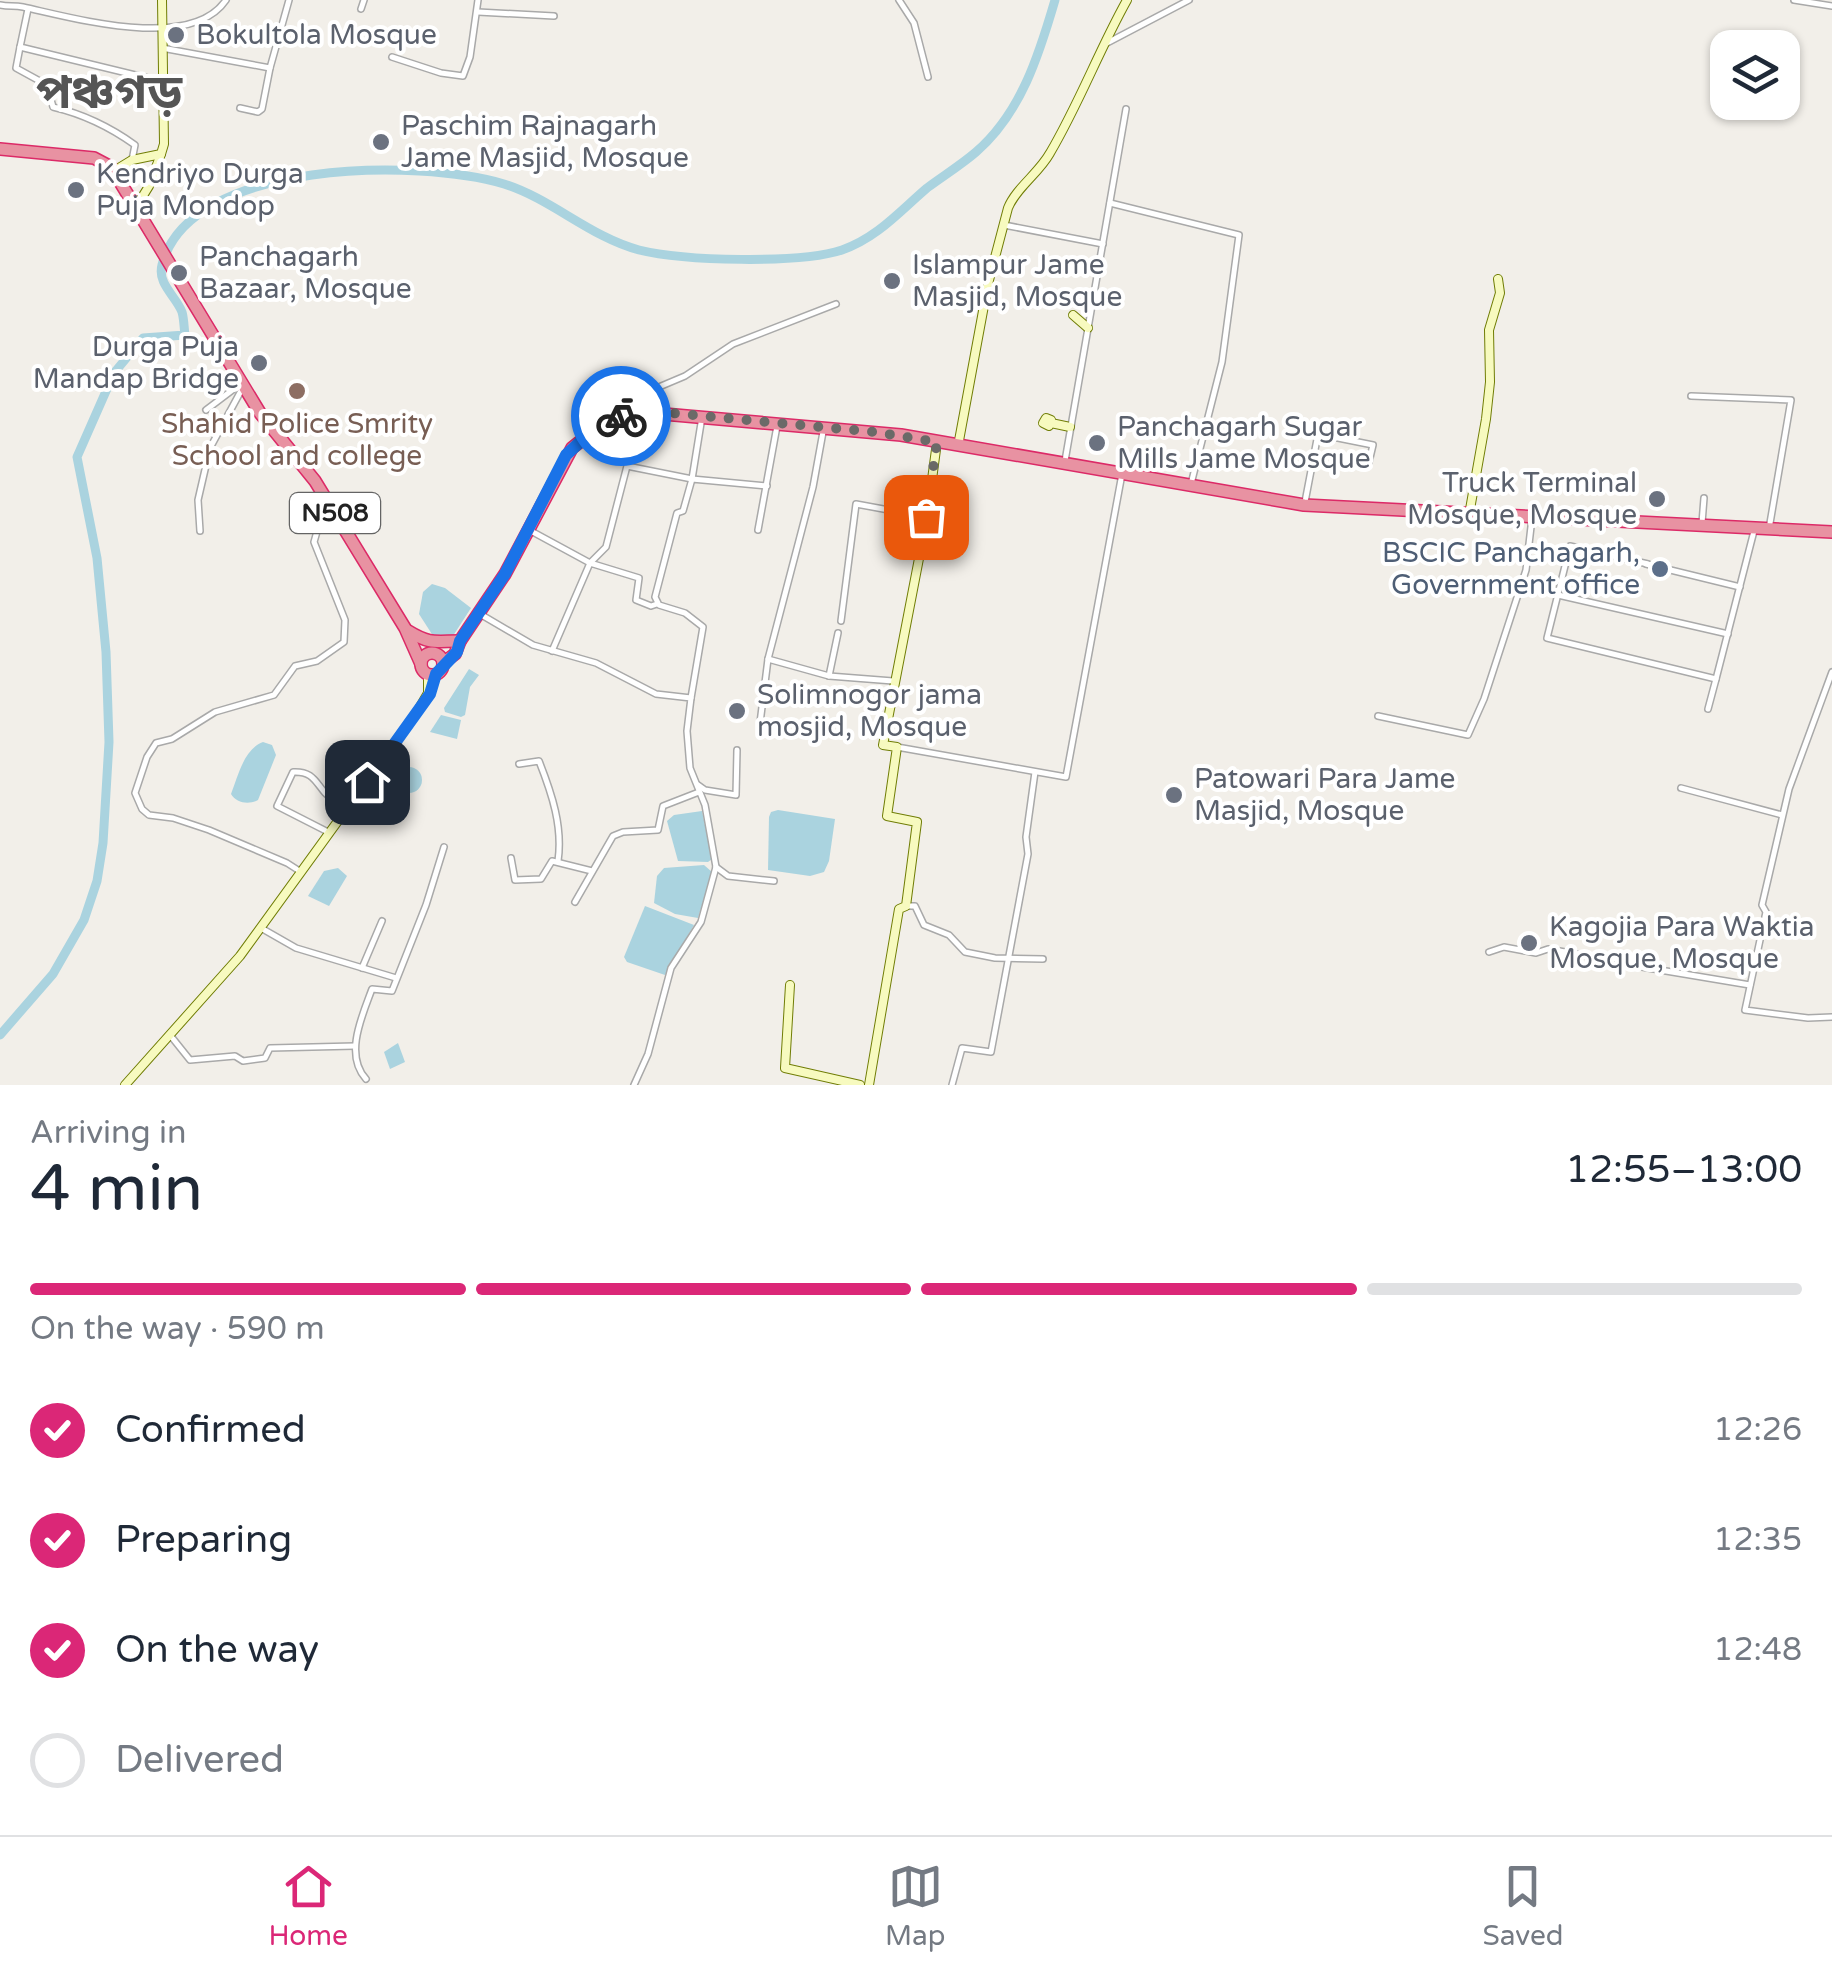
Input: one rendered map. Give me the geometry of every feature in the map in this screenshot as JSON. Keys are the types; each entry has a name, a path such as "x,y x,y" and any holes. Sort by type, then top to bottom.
{"highway":[{"path":"0,149 94,158 114,171"},
{"name":"N508","path":"114,171 242,385 270,426 307,468 404,628 432,663"},
{"path":"432,663 480,614 572,448 594,429 621,416 656,412 937,442 1304,505 1832,532"},
{"path":"404,628 431,642 456,641"}],"street":[{"path":"136,207 149,186 164,144 162,0"},
{"path":"0,5 11,3 100,24 151,30 204,20 226,0"},
{"path":"240,108 258,112 262,109 289,0"},
{"path":"361,9 364,0"},
{"path":"392,57 442,74 462,76 470,58 478,0"},
{"path":"899,0 914,23 928,76"},
{"path":"958,446 988,284 1012,199 1047,159 1127,0"},
{"path":"1104,44 1189,0"},
{"path":"1794,0 1832,6"},
{"path":"28,8 16,68 47,85 53,107 85,115 135,145 132,160"},
{"path":"478,12 554,16"},
{"path":"20,47 164,82"},
{"path":"162,48 270,68"},
{"path":"1064,464 1126,109"},
{"path":"114,171 132,160 160,154"},
{"path":"1110,202 1239,235 1222,362 1190,486"},
{"path":"1003,225 1103,244"},
{"path":"1469,515 1486,419 1489,330 1500,293 1498,279"},
{"path":"621,416 628,403 640,394 685,376 733,344 836,304"},
{"path":"1073,315 1088,328"},
{"path":"206,410 242,385"},
{"path":"200,530 198,500 210,448 242,385"},
{"path":"1691,396 1790,400 1762,528 1740,587 1708,709"},
{"path":"657,604 657,586 677,513 683,511 692,480 702,416"},
{"path":"1051,422 1070,427"},
{"path":"758,530 777,423"},
{"path":"760,724 768,659 813,487 824,427"},
{"path":"1304,505 1318,434 1373,445 1368,466"},
{"path":"937,442 883,746 1066,778 1122,474"},
{"path":"552,651 590,563 606,547 627,466 692,480 767,486"},
{"path":"1702,526 1704,498"},
{"path":"840,621 856,504 926,517"},
{"path":"302,872 209,830 146,813 135,793 156,743 172,740 215,712 278,692 295,666 317,661 344,642 345,620 314,542 318,528 337,516"},
{"path":"1378,716 1468,735 1484,700 1522,584 1532,518"},
{"path":"529,529 590,563 639,578 636,600 684,613 703,628 690,698 687,743 712,829 716,868 701,922 670,974 648,1054 634,1085"},
{"path":"1716,679 1548,638 1570,546 1740,587"},
{"path":"1558,595 1728,634"},
{"path":"480,614 528,643 596,662 656,694 690,698"},
{"path":"829,676 838,633"},
{"path":"768,659 829,676 893,682"},
{"path":"125,1085 229,970 350,807 425,701 432,663"},
{"path":"1832,672 1782,814 1745,1010 1808,1018 1832,1016"},
{"path":"897,747 888,816 917,822 906,906"},
{"path":"696,784 705,790 736,794 737,750"},
{"path":"520,764 539,761 549,785 561,838 558,861"},
{"path":"330,833 277,806 293,772 303,772 318,780 326,794 350,807"},
{"path":"952,1085 962,1048 991,1052 1028,854 1026,838 1036,772"},
{"path":"1681,788 1782,814"},
{"path":"575,902 613,836 658,830 664,806 699,792"},
{"path":"366,1079 356,1066 356,1046 372,988 390,992 426,906 444,847"},
{"path":"511,858 515,880 541,879 550,861 592,870"},
{"path":"716,868 728,876 774,881"},
{"path":"869,1085 899,909 915,906 924,925 948,935 965,952 1043,959"},
{"path":"362,968 382,921"},
{"path":"261,928 290,946 396,978"},
{"path":"1489,952 1504,946 1536,953 1548,949 1606,956 1636,966 1750,985"},
{"path":"790,986 785,1068 860,1085"},
{"path":"170,1035 190,1060 265,1058 270,1048 356,1046"}],"water":[{"path":"432,584 445,588 471,608 451,639 437,642 419,614 423,592"},
{"path":"469,669 479,675 470,687 465,715 445,712 444,708"},
{"path":"441,715 461,720 457,739 430,732"},
{"path":"263,742 272,745 276,755 258,800 239,801 231,794 239,771 246,757"},
{"path":"409,767 418,771 422,780 418,789 409,793 400,789 396,780 400,771"},
{"path":"778,810 835,819 824,872 810,876 768,870 769,817"},
{"path":"702,811 712,859 678,861 667,821 674,815"},
{"path":"704,865 712,872 698,918 675,914 654,903 657,876 664,868"},
{"path":"338,868 347,876 329,906 308,896 324,871"},
{"path":"645,906 694,925 665,975 627,962 624,957"},
{"path":"398,1043 405,1062 390,1069 384,1052"}],"waterway":[{"path":"0,1035 53,974 84,920 97,881 109,742 106,652 97,558 77,457 114,373 143,338 185,335 182,312 161,272 181,230 215,204 260,186 312,175 419,171 504,184 621,244 659,254 771,259 842,250 877,231 992,137 1026,82 1055,0"}],"way so far":[{"path":"621,416 671,413 875,432 937,442 926,517"}],"place":[{"name":"Bokultola Mosque","path":"176,35"},
{"name":"Paschim Rajnagarh Jame Masjid, Mosque","path":"381,142"},
{"name":"Kendriyo Durga Puja Mondop","path":"76,190"},
{"name":"Panchagarh Bazaar, Mosque","path":"179,273"},
{"name":"Islampur Jame Masjid, Mosque","path":"892,281"},
{"name":"Durga Puja Mandap Bridge","path":"259,363"},
{"name":"Shahid Police Smrity School and college","path":"297,391"},
{"name":"Panchagarh Sugar Mills Jame Mosque","path":"1097,443"},
{"name":"Truck Terminal Mosque, Mosque","path":"1657,499"},
{"name":"BSCIC Panchagarh, Government office","path":"1660,569"},
{"name":"Solimnogor jama mosjid, Mosque","path":"737,711"},
{"name":"Patowari Para Jame Masjid, Mosque","path":"1174,795"},
{"name":"Kagojia Para Waktia Mosque, Mosque","path":"1529,943"}],"district":[{"name":"পঞ্চগড়","path":"109,93"}],"route":[{"path":"367,782 430,694 436,674 457,652 460,641 505,574 566,455 594,429 621,416"}]}
